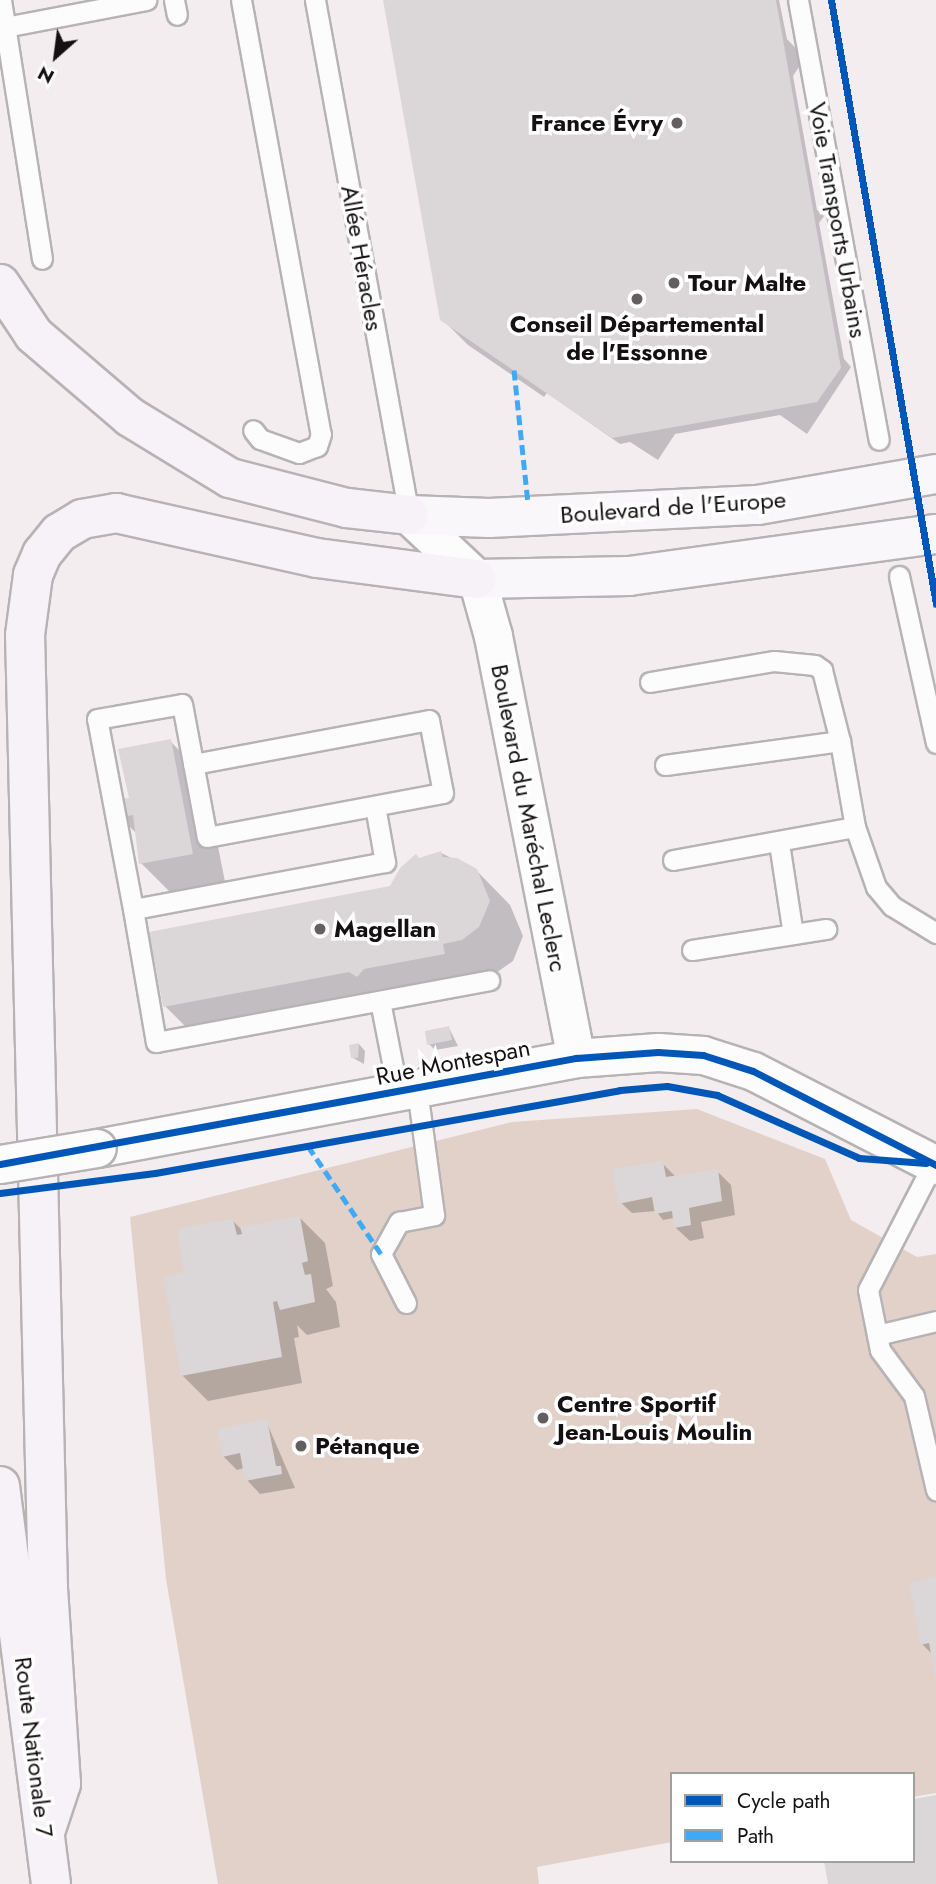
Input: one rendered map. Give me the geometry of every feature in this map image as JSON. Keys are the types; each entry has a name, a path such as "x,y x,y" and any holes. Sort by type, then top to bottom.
{"main road":[{"path":"0,284 34,335 130,417 230,478 347,508 409,515"},
{"name":"Boulevard de l'Europe","path":"409,515 489,518 758,505 936,474"},
{"path":"45,1832 61,1784 48,1588 26,662 27,598 41,554 59,533 82,519 116,513 317,558 477,579 629,576 936,534"},
{"name":"Route Nationale 7","path":"0,1486 51,1884"}],"street":[{"path":"409,515 477,579"},
{"name":"Boulevard du Maréchal Leclerc","path":"477,579 493,636 576,1058"},
{"name":"Rue Montespan","path":"0,1164 407,1092 576,1058 703,1055 753,1071 935,1162"}],"lane":[{"path":"1,0 42,259"},
{"path":"5,27 146,0"},
{"path":"241,0 321,433 317,446 299,453 260,439 253,430"},
{"name":"Allée Héracles","path":"315,0 409,515"},
{"name":"Voie Transports Urbains","path":"798,0 879,440"},
{"path":"899,576 936,743"},
{"path":"650,682 774,662 815,665 822,670 855,827 876,887 892,906 936,933"},
{"path":"193,764 429,720 443,793 207,837 193,764 182,704 97,719 156,1042 489,981"},
{"path":"665,765 839,741"},
{"path":"133,909 385,862 375,806"},
{"path":"673,860 779,843 855,827"},
{"path":"779,843 793,934"},
{"path":"692,950 825,929"},
{"path":"380,1001 407,1092 434,1215 399,1222 381,1254 406,1303"},
{"path":"935,1162 868,1290 880,1350 914,1396 936,1490"},
{"path":"877,1335 936,1321"}],"shaded area":[{"name":"Centre Sportif Jean-Louis Moulin","path":"697,1109 825,1159 851,1220 917,1257 936,1254 936,1793 915,1797 915,1772 670,1772 670,1842 537,1867 539,1884 218,1884 166,1579 130,1217 512,1122"}],"building":[{"path":"383,0 776,0 841,368 817,402 612,438 440,320"},
{"path":"171,739 193,854 139,864 133,815 118,818 115,800 129,798 118,749"},
{"name":"Magellan","path":"441,851 443,857 457,858 477,869 490,901 479,927 462,940 443,944 445,954 364,969 357,977 349,972 163,1007 149,932 390,886 400,868 416,854 419,858"},
{"path":"449,1026 452,1040 427,1045 425,1031"},
{"path":"359,1043 358,1058 351,1058 349,1045"},
{"path":"663,1161 666,1177 718,1169 722,1201 689,1208 691,1225 674,1228 672,1211 655,1214 652,1197 618,1204 612,1169"},
{"path":"300,1216 308,1261 302,1263 305,1275 311,1274 315,1302 280,1310 277,1301 273,1302 282,1357 181,1376 163,1277 184,1273 177,1229 233,1219 237,1235 242,1234 240,1227"},
{"path":"267,1419 276,1466 281,1466 282,1474 245,1481 240,1453 222,1457 217,1429"},
{"path":"936,1577 935,1676 929,1643 920,1645 909,1583"},
{"path":"936,1795 936,1884 828,1884 824,1863 915,1863 915,1799"}],"marked path":[{"path":"514,370 528,503"},
{"path":"308,1146 381,1254"}],"cycle path":[{"path":"831,0 936,604"},
{"path":"0,1164 576,1058 658,1052 703,1055 753,1071 936,1165"},
{"path":"0,1193 155,1173 620,1090 667,1086 717,1095 859,1158 926,1163"}],"place":[{"name":"France Évry","path":"677,123"},
{"name":"Tour Malte","path":"674,283"},
{"name":"Conseil Départemental de l'Essonne","path":"637,299"},
{"name":"Magellan","path":"320,929"},
{"name":"Centre Sportif Jean-Louis Moulin","path":"543,1418"},
{"name":"Pétanque","path":"301,1446"}]}
